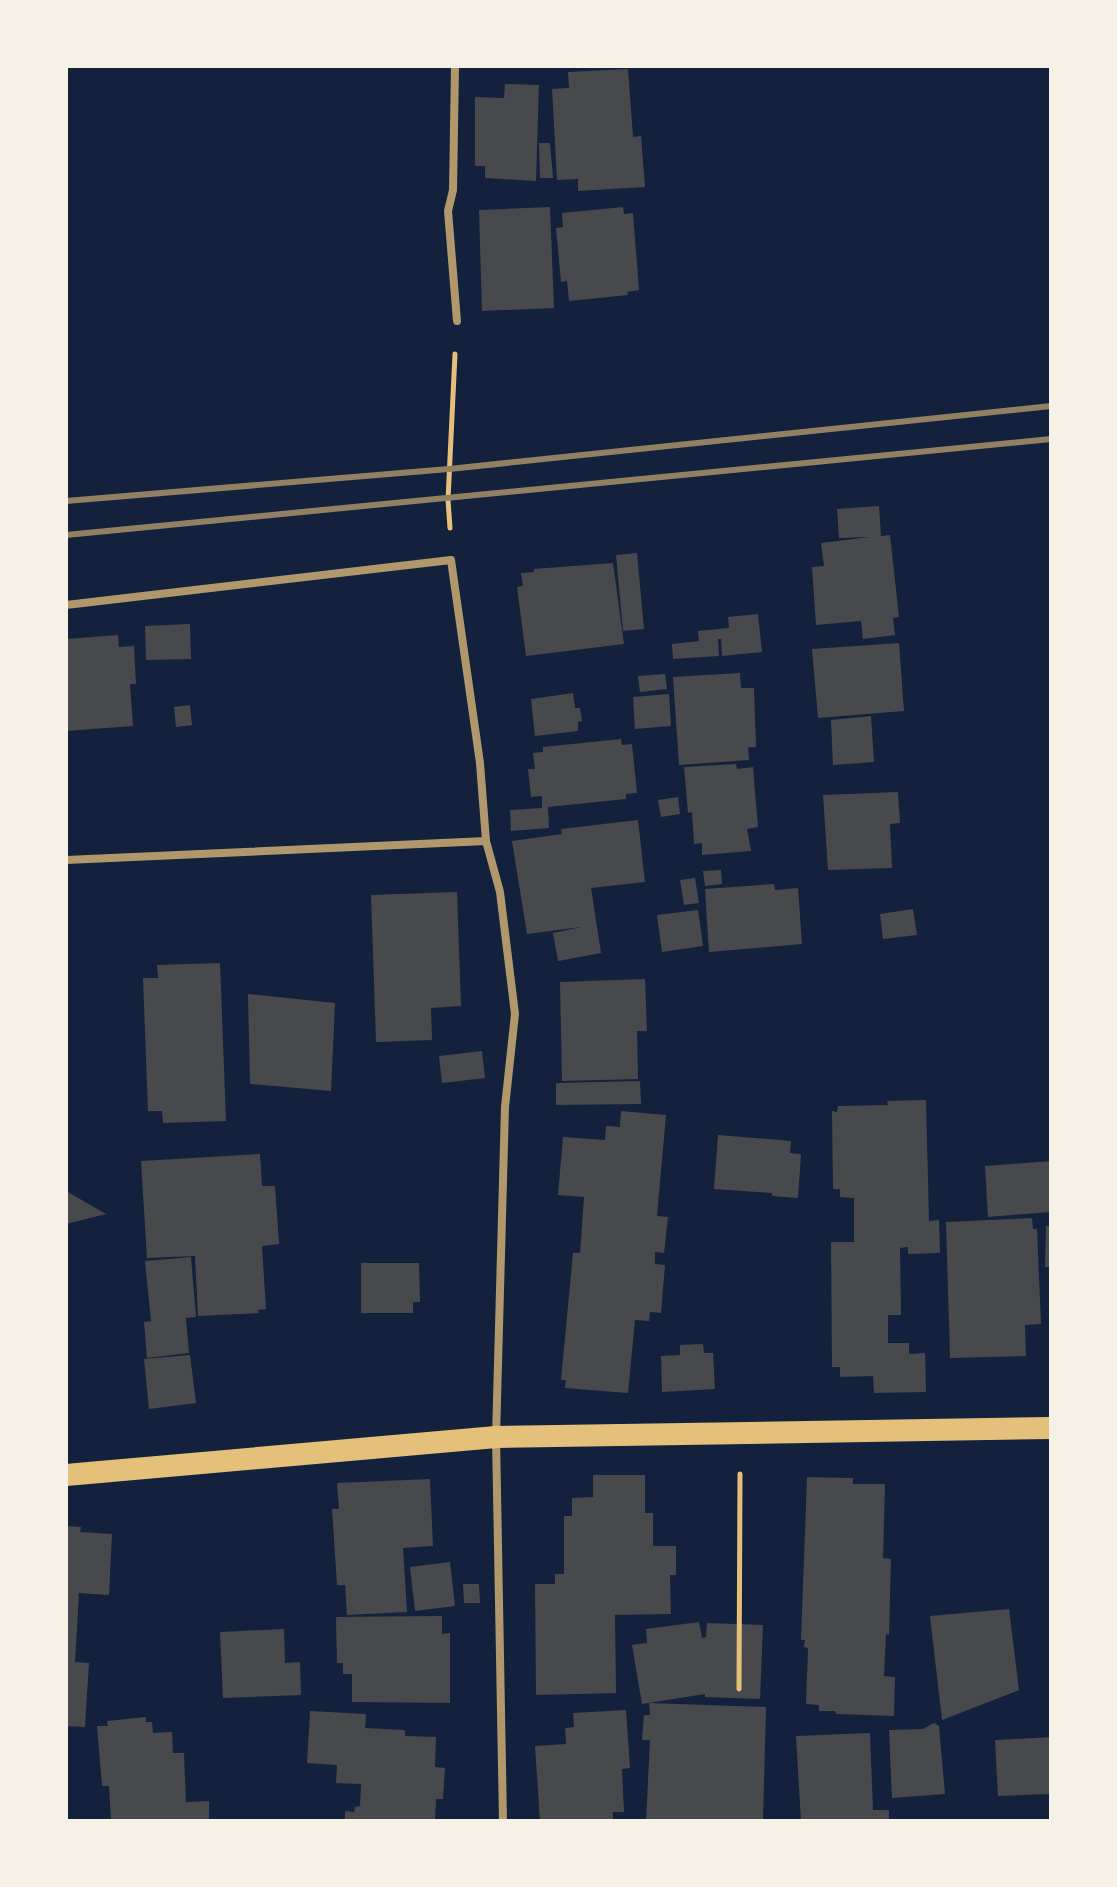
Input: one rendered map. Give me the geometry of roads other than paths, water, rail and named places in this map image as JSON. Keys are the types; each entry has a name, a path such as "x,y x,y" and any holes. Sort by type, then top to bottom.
{"highway":[{"path":"66,1475 496,1437 1051,1428"}],"street":[{"path":"455,66 453,190 448,211 457,321"},
{"path":"66,605 451,560 480,763 486,841 500,892 515,1014 505,1107 496,1437 503,1821"},
{"path":"66,860 486,841"}],"railway":[{"path":"66,501 449,469 1051,406"},
{"path":"66,535 1051,439"}]}
